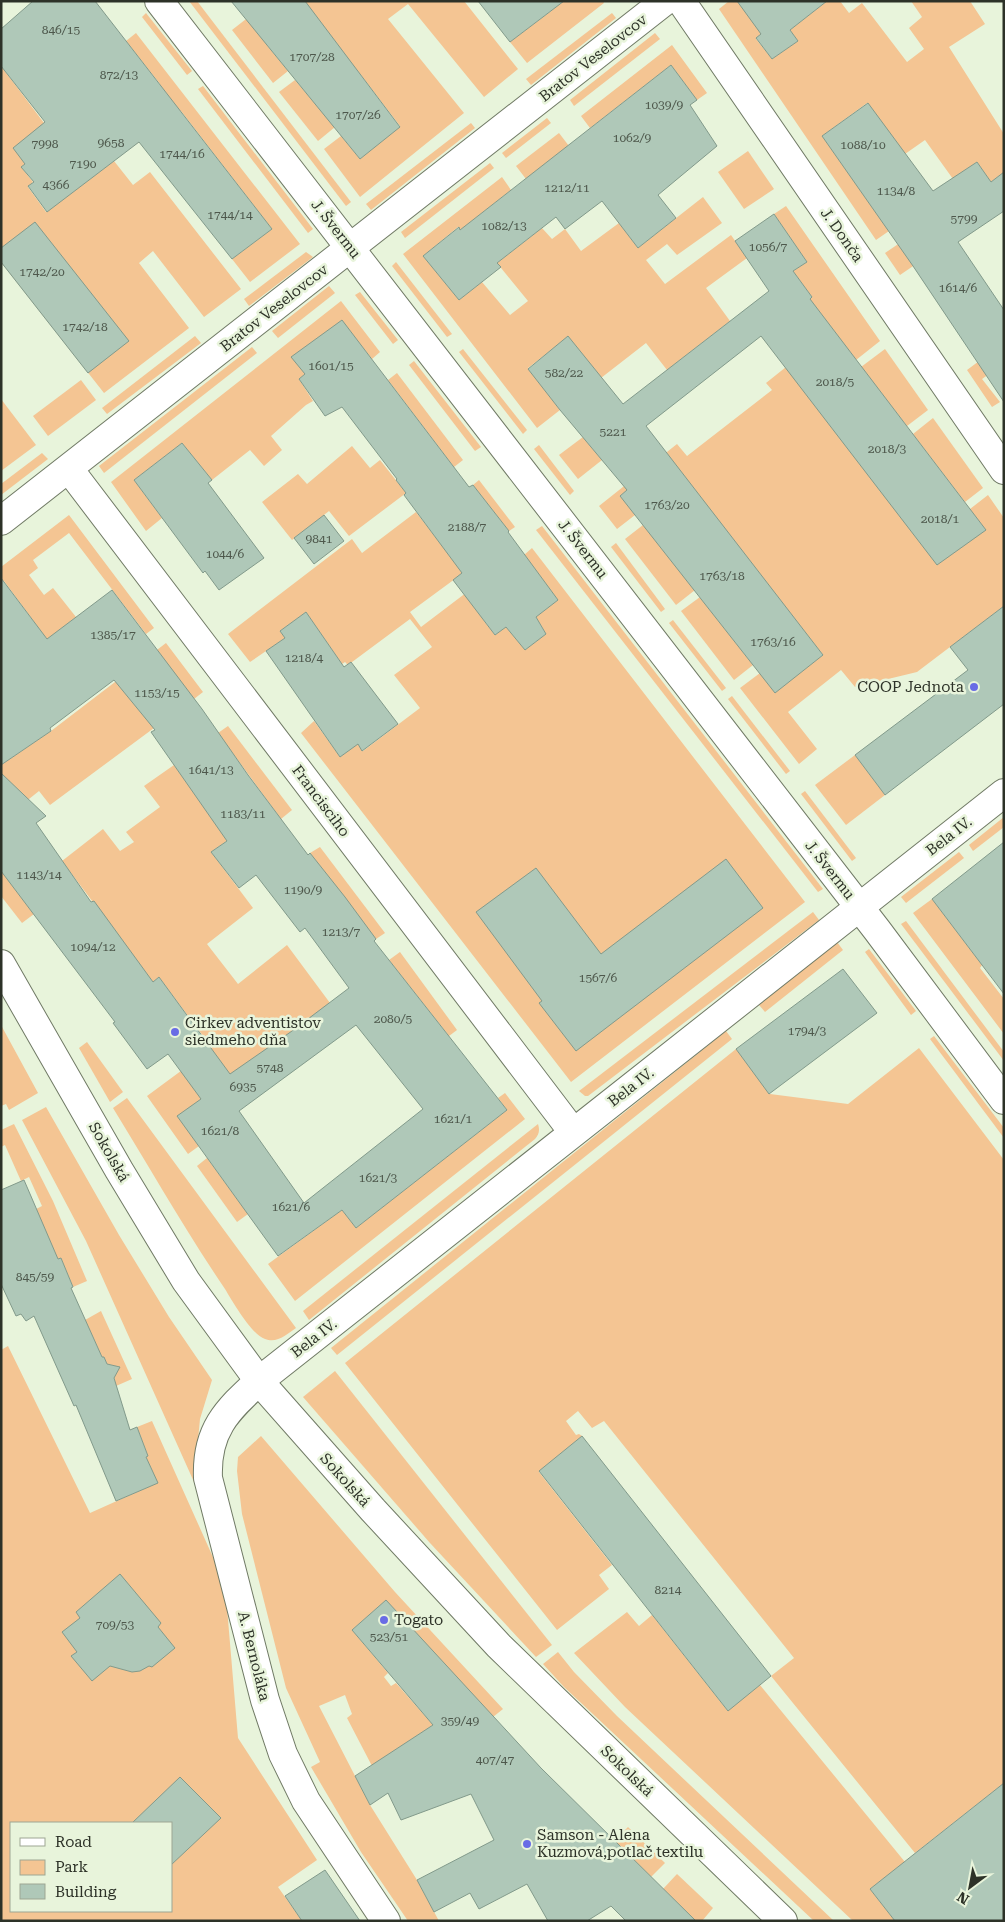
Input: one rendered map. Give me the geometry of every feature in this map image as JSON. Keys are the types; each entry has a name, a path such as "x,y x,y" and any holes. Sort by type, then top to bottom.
{"street":[{"name":"J. Švermu","path":"159,1 859,907 1004,1100"},
{"name":"Bratov Veselovcov","path":"1,521 665,1"},
{"name":"J. Donča","path":"681,1 1004,470"},
{"name":"Francisciho","path":"69,469 574,1132"},
{"name":"Bela IV.","path":"259,1381 1004,793"},
{"name":"Sokolská","path":"1,964 119,1170 186,1281 259,1381 367,1504 499,1646 783,1921"},
{"name":"A. Bernoláka","path":"259,1381 229,1409 214,1433 207,1459 212,1497 264,1700 283,1754 306,1801 386,1921"}],"green space":[{"path":"189,1 197,1 351,202 346,206"},
{"path":"269,1 464,1 518,69 484,97 408,4 388,19 464,113 360,197 324,149 341,136 360,159 400,126 357,70 266,44 288,71 273,83 232,30"},
{"path":"544,1 603,1 604,3 527,63 510,42 551,11"},
{"path":"729,1 750,1 761,34 756,39 772,59 798,41 790,30 827,1 840,1 849,13 862,3 907,62 924,49 909,28 922,17 911,1 970,1 985,24 949,47 1004,134 1004,186 998,177 991,182 977,162 953,179 925,140 905,154 867,103 822,136 889,231 876,240 719,9"},
{"path":"146,13 192,71 187,75 142,17"},
{"path":"612,13 616,18 531,85 526,79"},
{"path":"136,33 300,244 250,282 232,259 272,229 181,111 128,150 160,84 126,41"},
{"path":"655,33 660,39 574,106 570,100"},
{"path":"672,45 707,93 697,100 671,65 590,128 581,116"},
{"path":"1,66 44,123 31,160 21,167 33,182 28,187 46,212 114,161 133,185 150,172 241,289 204,317 153,251 139,263 189,328 104,393 1,262"},
{"path":"295,80 335,127 318,141 279,92"},
{"path":"203,86 313,229 308,233 198,89"},
{"path":"547,118 551,123 506,158 502,153"},
{"path":"471,123 475,128 371,210 366,204"},
{"path":"559,133 569,146 526,179 516,166"},
{"path":"748,151 774,189 744,209 718,172"},
{"path":"490,163 494,168 405,238 401,232"},
{"path":"502,177 511,190 461,230 458,227 423,256 459,300 482,282 510,315 528,301 497,263 542,228 552,239 565,229 581,251 619,223 638,248 703,197 722,223 677,255 667,244 646,260 665,284 731,235 747,258 706,288 730,321 667,370 646,343 601,378 568,337 528,368 560,410 537,428 403,254"},
{"path":"786,206 880,341 856,360 986,530 970,509 988,495 1004,518 1004,606 917,672 855,687 841,670 788,712 817,749 799,764 740,688 760,673 775,692 823,655 669,458 621,495 635,515 617,529 599,506 677,444 687,456 772,390 766,383 786,367 761,336 812,297 793,271 807,262 774,214"},
{"path":"947,211 963,232 900,275 885,253"},
{"path":"306,252 313,257 249,306 244,299"},
{"path":"396,262 452,334 447,337 392,266"},
{"path":"329,286 335,293 278,338 272,331"},
{"path":"360,292 398,340 393,344 355,295"},
{"path":"341,301 380,352 372,359 342,321 305,374 299,379 313,401 271,436 282,450 264,466 250,450 212,480 182,443 134,480 162,518 146,531 111,482"},
{"path":"195,336 201,343 107,414 102,408"},
{"path":"1002,344 996,369 982,379 1000,402 992,407 967,370"},
{"path":"252,347 257,353 104,473 99,466"},
{"path":"463,349 527,430 523,434 459,352"},
{"path":"885,349 928,410 907,426 861,367"},
{"path":"414,361 481,447 475,451 409,365"},
{"path":"397,373 463,460 454,467 388,380"},
{"path":"81,380 96,400 48,436 33,416"},
{"path":"1,399 36,445 1,471"},
{"path":"933,418 983,488 965,502 913,434"},
{"path":"583,437 602,460 578,479 559,455"},
{"path":"539,445 574,491 570,495 534,449"},
{"path":"352,446 370,468 380,460 406,493 349,536 329,511 292,540 262,502 298,474 307,484"},
{"path":"42,453 48,459 1,495 1,484"},
{"path":"479,480 515,527 509,531 473,485"},
{"path":"416,512 463,573 410,612 421,627 475,586 484,621 495,635 506,627 525,650 546,634 536,617 558,600 524,555 532,548 805,902 571,1082 301,733 314,721 340,757 358,744 363,751 420,708 394,675 432,647 410,619 348,665 345,662 342,664 306,612 280,631 285,638 250,662 228,634 352,539 362,553"},
{"path":"69,515 154,628 146,634 69,533 33,560 38,568 29,575 44,595 53,588 76,617 57,632 70,685 46,638 4,581 1,583 1,567"},
{"path":"643,525 695,590 676,605 625,539"},
{"path":"542,526 823,889 818,892 536,530"},
{"path":"616,543 665,609 661,612 611,547"},
{"path":"700,597 753,665 734,680 681,611"},
{"path":"673,620 726,688 722,691 669,623"},
{"path":"166,643 203,692 194,699 121,688 154,728 50,805 39,791 19,807 1,793 1,765 51,731"},
{"path":"732,696 790,771 786,774 728,699"},
{"path":"228,726 292,810 281,819 218,733"},
{"path":"855,755 885,795 846,825 815,785"},
{"path":"174,765 228,840 211,852 253,908 207,944 238,984 287,945 330,1003 199,1146 188,1154 147,1096 212,1048 159,977 153,982 62,861 103,829 120,851 134,842 126,832 160,807 144,786"},
{"path":"805,791 856,858 852,861 801,794"},
{"path":"1004,817 1004,827 973,851 969,845"},
{"path":"320,847 385,933 376,939 310,853"},
{"path":"959,852 964,858 906,903 901,897"},
{"path":"1,869 34,914 22,923 1,896"},
{"path":"932,899 982,965 980,968 1004,999 1004,1034 913,913"},
{"path":"813,912 819,920 588,1096 579,1091"},
{"path":"906,921 1004,1052 1004,1061 901,924"},
{"path":"837,942 843,950 765,1012 759,1005"},
{"path":"869,949 916,1011 911,1015 865,952"},
{"path":"400,952 457,1030 449,1036 389,960"},
{"path":"1,1025 38,1093 9,1110 6,1104 1,1106"},
{"path":"726,1031 732,1039 337,1355 331,1348"},
{"path":"934,1036 1004,1128 1004,1138 930,1039"},
{"path":"87,1042 123,1092 110,1102 79,1048"},
{"path":"919,1048 1004,1160 1004,1783 915,1853 771,1676 794,1658 604,1421 592,1428 578,1411 566,1421 576,1435 582,1436 539,1472 612,1565 599,1575 609,1589 557,1630 345,1363 736,1049 770,1094 848,1104"},
{"path":"505,1093 525,1119 295,1301 268,1264 342,1210 356,1228 507,1110 498,1098"},
{"path":"127,1098 296,1328 278,1339 269,1340 260,1336 248,1324 182,1222 113,1108"},
{"path":"46,1107 119,1235 169,1317 212,1380 200,1419 194,1482 86,1241 22,1120"},
{"path":"14,1124 53,1201 87,1281 73,1287 61,1258 58,1259 1,1227 42,1206 29,1177 21,1181 5,1145 1,1147 1,1130"},
{"path":"538,1124 539,1132 535,1139 309,1320 303,1311"},
{"path":"207,1158 248,1214 237,1222 197,1166"},
{"path":"101,1311 132,1379 116,1386 114,1378 115,1366 107,1364 104,1357 102,1357 90,1331 50,1352 46,1342"},
{"path":"8,1346 90,1513 157,1483 146,1457 148,1456 137,1427 152,1421 225,1584 238,1738 317,1860 278,1887 302,1921 1,1921 1,1350"},
{"path":"335,1371 552,1645 536,1657 430,1543 303,1397"},
{"path":"261,1436 395,1592 503,1709 493,1717 385,1601 352,1630 388,1673 384,1677 391,1686 396,1683 433,1725 372,1766 347,1718 352,1714 345,1695 319,1706 370,1805 417,1880 439,1921 408,1921 361,1852 311,1767 320,1762 286,1688 242,1514 237,1471 238,1457"},
{"path":"627,1612 639,1626 652,1615 727,1710 760,1685 905,1862 870,1889 895,1921 853,1921 625,1707 574,1653"},
{"path":"558,1652 574,1672 617,1716 834,1921 814,1921 564,1687 543,1664"},
{"path":"628,1827 665,1863 651,1877 614,1841"},
{"path":"677,1874 713,1908 702,1921 696,1921 663,1889"}],"building":[{"path":"33,1 95,1 272,229 232,259 139,142 47,212 28,186 34,182 21,167 25,164 13,148 45,122 1,66 1,29"},
{"path":"231,1 305,1 400,127 360,159"},
{"path":"478,1 564,1 510,42"},
{"path":"737,1 827,1 790,30 798,41 772,59 756,38 761,34"},
{"path":"671,65 697,100 690,105 717,146 658,195 676,218 638,248 602,201 565,229 556,217 497,263 501,267 459,300 423,256 459,227 460,230"},
{"path":"868,103 933,191 977,162 991,182 1004,172 1004,211 958,242 1004,310 1004,402 913,266 822,136"},
{"path":"774,214 807,262 793,271 812,297 810,299 986,530 937,565 761,336 646,426 823,655 775,693 620,496 627,490 528,369 568,336 623,404 769,291 735,241"},
{"path":"35,222 129,341 88,373 1,262 1,248"},
{"path":"342,320 469,487 473,485 509,531 558,600 536,617 546,634 525,650 506,627 495,635 453,580 462,573 404,495 406,493 397,479 342,407 325,416 299,379 305,374 291,357"},
{"path":"182,443 212,480 208,483 264,558 219,590 205,571 203,573 134,480"},
{"path":"324,515 344,541 314,564 294,538"},
{"path":"1,578 47,639 112,590 202,709 248,775 308,855 310,853 345,897 376,939 374,941 507,1110 356,1228 342,1210 278,1256 177,1116 201,1099 168,1054 147,1069 113,1023 115,1022 1,871 1,773 46,816 36,823 91,902 94,901 153,982 159,977 230,1074 349,988 305,928 300,932 256,875 239,888 211,852 227,841 151,732 155,730 114,680 50,728 51,731 1,765","holes":["356,1025 423,1109 304,1203 239,1111"]},
{"name":"COOP Jednota","path":"1004,606 1004,704 885,795 855,755 968,670 950,647"},
{"path":"306,612 344,667 351,662 398,724 362,751 358,744 340,757 266,651 285,638 280,631"},
{"path":"1004,842 1004,994 932,899"},
{"path":"726,859 763,908 576,1051 539,1003 542,1001 476,912 536,868 601,954"},
{"path":"843,969 877,1013 769,1094 736,1049"},
{"path":"24,1180 58,1259 61,1258 73,1287 71,1288 102,1357 104,1357 107,1364 120,1367 114,1378 130,1430 137,1427 148,1456 146,1457 158,1483 116,1501 76,1405 74,1406 34,1316 26,1321 21,1314 16,1316 1,1284 1,1190"},
{"path":"582,1436 771,1676 728,1711 539,1471"},
{"path":"120,1574 161,1623 158,1627 175,1648 152,1667 149,1666 140,1671 132,1672 110,1666 92,1681 71,1656 77,1652 62,1632 80,1618 76,1612"},
{"path":"386,1600 541,1768 696,1921 626,1921 611,1906 587,1921 548,1921 527,1884 479,1909 470,1893 434,1912 417,1880 494,1840 471,1794 401,1820 388,1793 370,1805 355,1776 433,1725 352,1630"},
{"path":"180,1777 221,1818 172,1864 172,1822 133,1822"},
{"path":"1004,1783 1004,1921 895,1921 870,1889"},
{"path":"325,1870 360,1921 302,1921 285,1896"}],"place":[{"name":"COOP Jednota","path":"974,687"},
{"name":"Cirkev adventistov siedmeho dňa","path":"175,1032"},
{"name":"Togato","path":"384,1620"},
{"name":"Samson - Alena Kuzmová,potlač textilu","path":"527,1844"}]}
